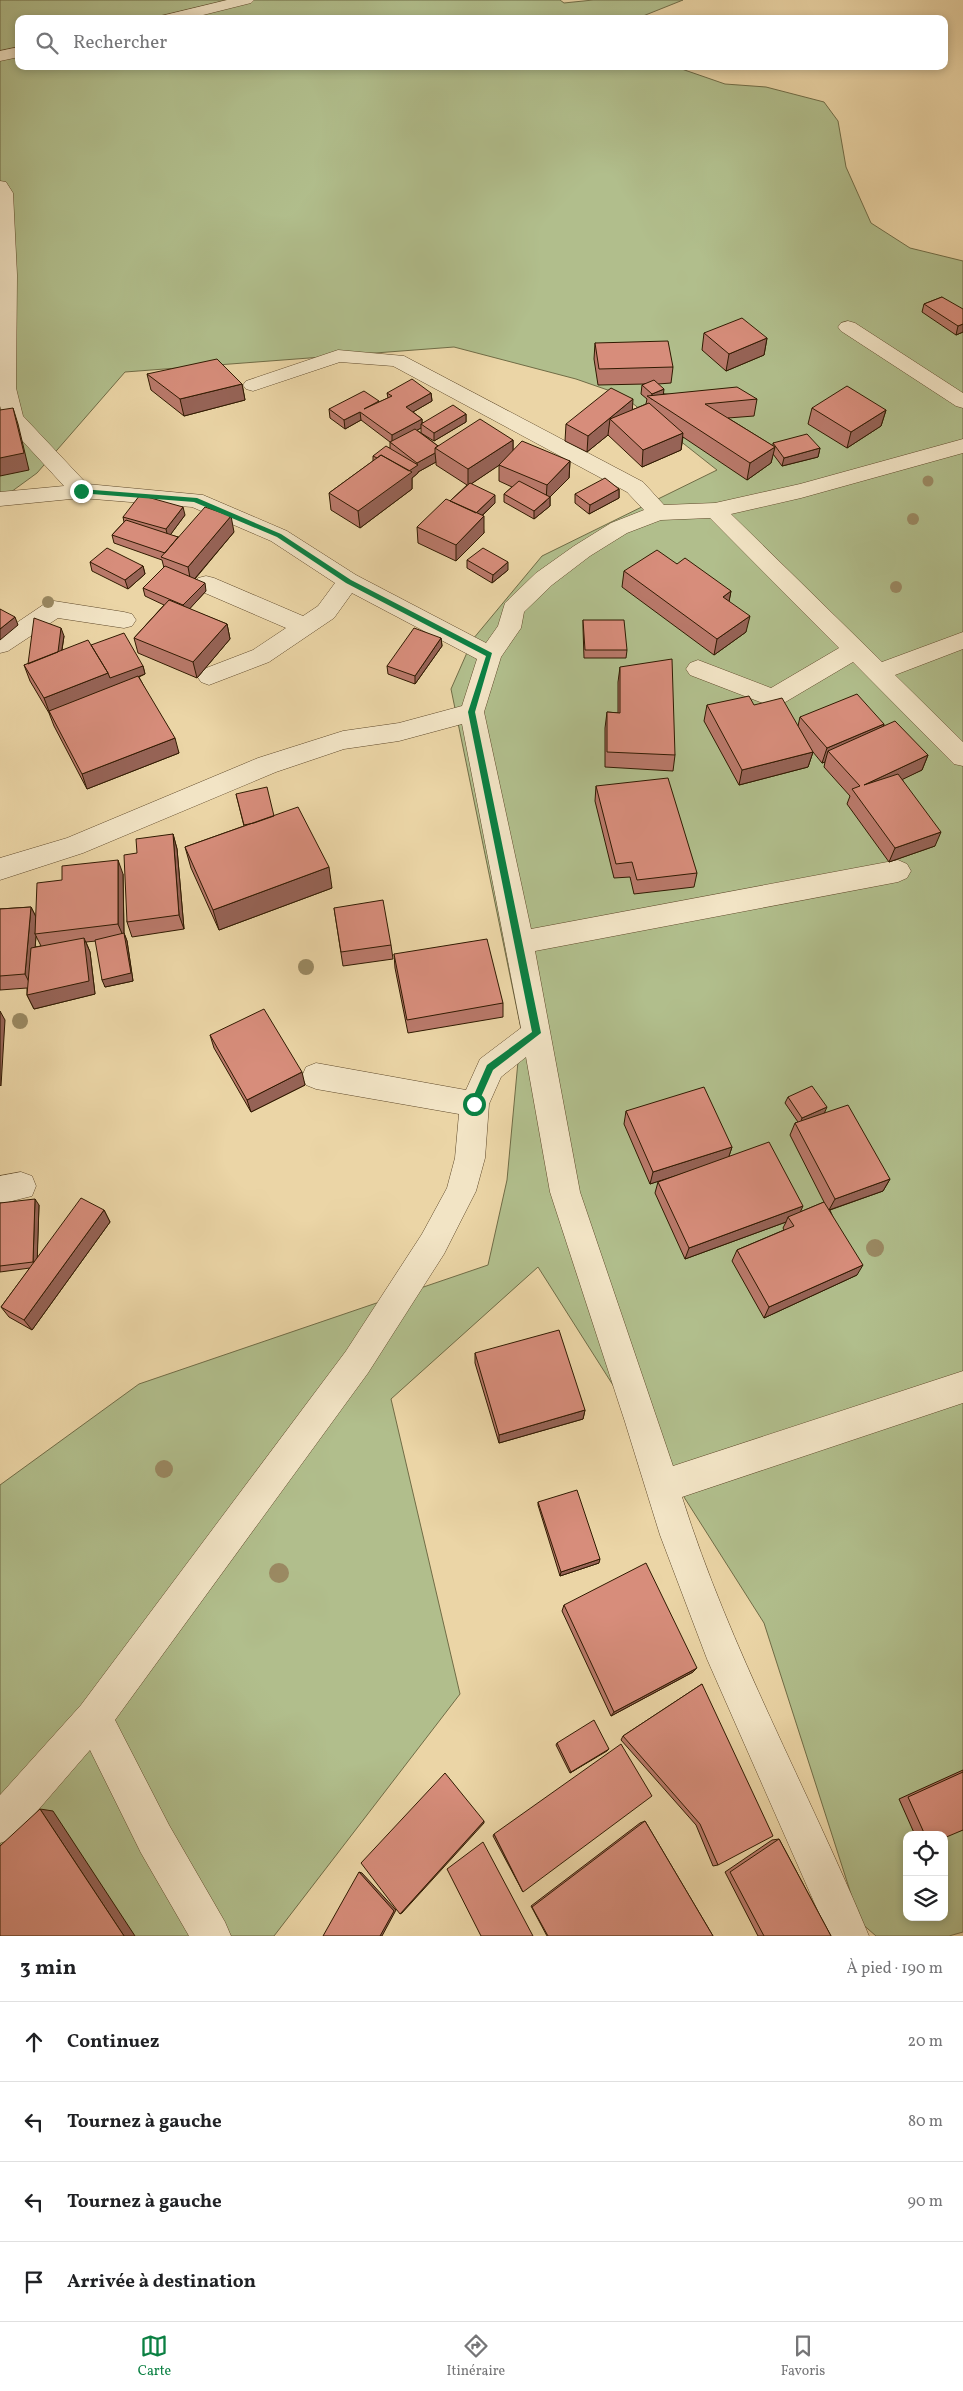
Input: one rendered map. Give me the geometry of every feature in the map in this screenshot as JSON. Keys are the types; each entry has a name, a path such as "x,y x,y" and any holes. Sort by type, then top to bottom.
{"street":[{"path":"184,15 246,0"},
{"path":"0,56 15,53"},
{"path":"0,186 4,193 8,275 6,388 13,418 81,491"},
{"path":"848,327 963,402"},
{"path":"253,385 338,356 397,360 635,487 659,513"},
{"path":"849,1936 720,1646 677,1535 642,1422 565,1192 520,942 472,712 490,655 510,628 513,609 544,580 619,528 659,513 716,510 801,491 963,446"},
{"path":"0,499 81,491 195,500 279,536 348,581 490,655"},
{"path":"716,510 963,757"},
{"path":"209,676 261,656 326,612 348,581"},
{"path":"206,584 304,626"},
{"path":"0,645 54,609 124,620"},
{"path":"879,672 963,640"},
{"path":"698,669 772,698 856,649"},
{"path":"0,868 74,846 267,766 343,740 399,732 472,712"},
{"path":"520,942 555,938 898,870"},
{"path":"0,1824 94,1718 356,1362 433,1244 461,1191 470,1158 474,1104 490,1068 537,1033"},
{"path":"316,1076 474,1104"},
{"path":"662,1488 963,1387"},
{"path":"94,1718 155,1839 211,1936"}],"green space":[{"path":"0,0 560,0 564,3 593,0 683,0 646,15 15,15 15,70 685,70 725,84 766,87 824,102 838,121 846,167 871,223 910,248 963,261 963,1932 949,1936 876,1936 860,1922 764,1623 538,1267 391,1399 460,1694 274,1936 0,1936 0,1485 139,1384 488,1265 507,1180 521,1029 451,689 473,639 542,556 717,470 622,395 576,379 454,347 125,372 37,473 0,500"}],"building":[{"path":"942,297 963,309 963,324 958,326 924,304"},
{"path":"742,318 767,338 729,354 704,333"},
{"path":"668,341 673,367 599,369 595,343"},
{"path":"217,359 242,384 180,399 147,374"},
{"path":"412,379 431,393 406,407 422,419 392,435 360,412 344,420 329,409 364,391 379,401 364,409 392,396 387,393"},
{"path":"654,380 664,389 652,394 642,385"},
{"path":"847,386 886,410 851,432 812,408"},
{"path":"737,387 757,399 705,404 775,447 750,463 647,396"},
{"path":"611,388 633,399 588,436 566,424"},
{"path":"649,403 683,433 643,450 610,419"},
{"path":"453,405 466,414 434,433 421,424"},
{"path":"13,408 24,453 0,458 0,410"},
{"path":"480,419 513,440 468,469 435,448"},
{"path":"415,429 438,446 435,448 435,453 417,463 390,442"},
{"path":"807,434 820,448 784,458 773,443"},
{"path":"522,441 570,461 547,485 499,465"},
{"path":"386,446 418,465 409,471 381,455 377,458 373,456"},
{"path":"381,455 412,472 358,511 329,493"},
{"path":"605,478 619,489 590,505 575,494"},
{"path":"519,481 550,497 534,511 504,494"},
{"path":"470,483 495,495 476,513 450,501"},
{"path":"140,495 183,507 166,529 123,517"},
{"path":"446,499 484,516 456,545 417,527"},
{"path":"205,507 231,516 188,567 161,557"},
{"path":"126,520 178,537 165,553 112,535"},
{"path":"107,548 143,566 125,580 90,562"},
{"path":"483,548 508,562 493,575 467,560"},
{"path":"657,550 677,564 685,558 731,591 723,597 750,616 717,639 624,571"},
{"path":"165,566 205,583 183,605 143,588"},
{"path":"169,600 227,624 193,662 134,638"},
{"path":"0,609 15,617 0,629"},
{"path":"34,618 61,628 58,652 28,664"},
{"path":"583,620 624,620 627,650 585,650"},
{"path":"414,628 441,638 415,676 387,666"},
{"path":"124,633 143,666 110,678 91,645"},
{"path":"88,640 108,673 44,698 24,665"},
{"path":"672,659 675,755 607,752 607,712 620,713 620,667"},
{"path":"138,676 175,738 82,774 49,711"},
{"path":"857,694 884,724 827,748 800,717"},
{"path":"749,696 754,705 782,698 813,752 742,770 707,705"},
{"path":"895,721 928,755 864,785 898,774 941,832 895,848 852,789 860,786 828,751"},
{"path":"668,778 697,873 637,880 632,862 616,864 596,786"},
{"path":"267,787 274,816 244,825 236,794"},
{"path":"298,807 329,867 213,910 185,847"},
{"path":"173,834 179,915 127,922 124,855 137,853 136,839"},
{"path":"118,860 118,924 35,934 37,883 62,880 62,866"},
{"path":"383,900 391,945 341,952 334,908"},
{"path":"31,907 25,974 0,976 0,909"},
{"path":"124,933 131,973 102,980 95,940"},
{"path":"84,938 89,981 27,995 31,948"},
{"path":"487,939 503,1003 407,1020 394,954"},
{"path":"264,1009 302,1072 247,1100 210,1035"},
{"path":"812,1086 827,1107 802,1118 788,1097"},
{"path":"704,1087 732,1147 653,1172 626,1111"},
{"path":"848,1105 890,1179 835,1199 795,1123"},
{"path":"769,1142 803,1206 689,1248 658,1182"},
{"path":"81,1198 104,1210 24,1320 1,1307"},
{"path":"35,1199 33,1262 0,1266 0,1203"},
{"path":"824,1202 863,1265 769,1307 737,1250 794,1226 788,1217"},
{"path":"559,1330 585,1410 499,1435 475,1353"},
{"path":"577,1490 600,1559 561,1572 538,1502"},
{"path":"646,1563 697,1668 614,1712 564,1605"},
{"path":"702,1684 773,1836 718,1865 700,1824 623,1736"},
{"path":"594,1720 609,1749 571,1772 557,1743"},
{"path":"621,1744 652,1796 523,1892 494,1834"},
{"path":"963,1772 963,1830 948,1836 948,1831 923,1831 908,1797"},
{"path":"445,1773 484,1821 400,1914 361,1863"},
{"path":"40,1809 124,1936 0,1936 0,1846"},
{"path":"645,1821 713,1936 548,1936 532,1907"},
{"path":"779,1839 831,1936 764,1936 730,1872"},
{"path":"483,1842 533,1936 481,1936 447,1869"},
{"path":"359,1872 394,1911 380,1936 323,1936"}],"route":[{"path":"81,491 195,500 279,536 348,581 490,655 472,712 482,770 501,849 537,1033 490,1068 474,1104"}]}
